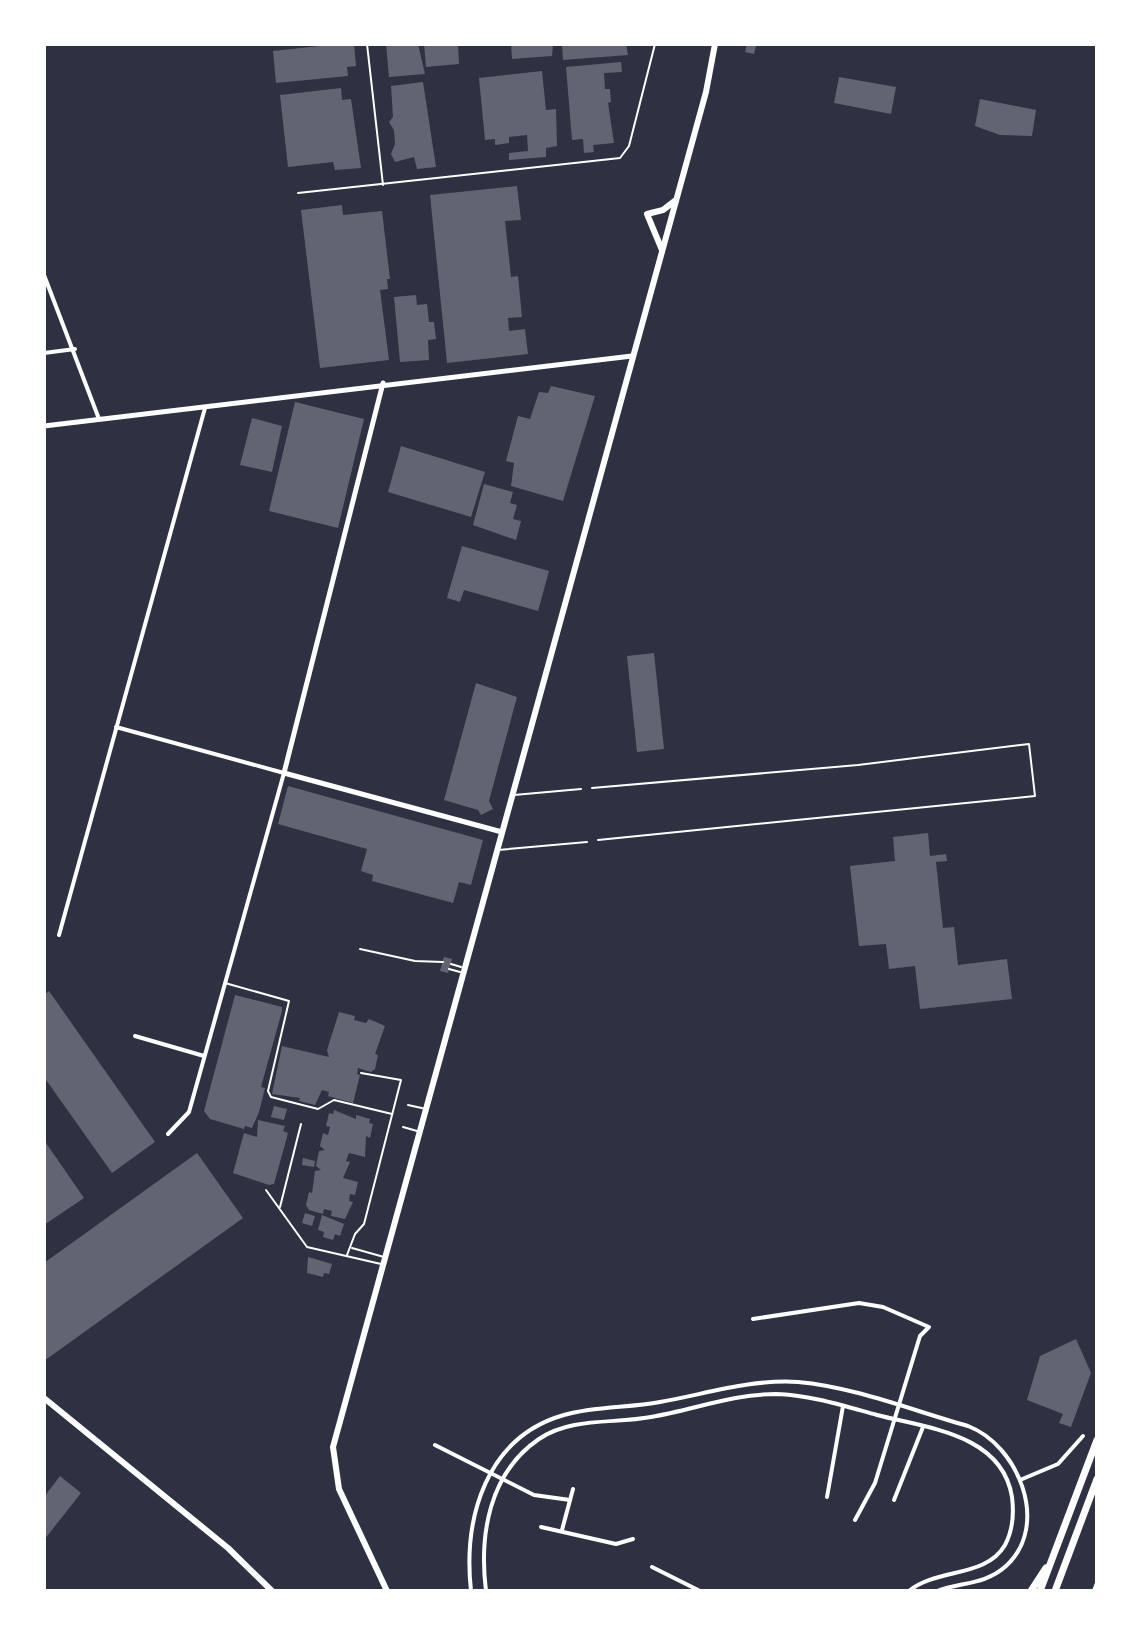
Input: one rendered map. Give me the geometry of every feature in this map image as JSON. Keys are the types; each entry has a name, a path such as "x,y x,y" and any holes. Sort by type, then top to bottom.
{"highway":[{"path":"1040,1591 1097,1440"},
{"path":"1055,1591 1097,1479"},
{"path":"1031,1591 1052,1560"}],"main road":[{"path":"387,1591 339,1489 333,1447 710,76 715,44"},
{"path":"662,250 647,214 663,210 676,200"},
{"path":"44,1398 228,1548 272,1591"}],"street":[{"path":"44,275 47,290 75,349 99,419"},
{"path":"44,353 75,349"},
{"path":"44,426 383,383 632,356"},
{"path":"168,1134 189,1112 284,773 383,383"},
{"path":"59,935 205,405"},
{"path":"116,727 502,832"},
{"path":"135,1036 204,1056"},
{"path":"753,1319 859,1303 883,1307 929,1327 920,1336 897,1420 875,1483 855,1520"},
{"path":"471,1591 469,1559 473,1517 490,1472 518,1437 544,1421 576,1412 652,1403 764,1382 807,1383 900,1407 982,1432 1002,1448 1015,1467 1022,1487 1025,1529 1010,1562 981,1581 937,1591"},
{"path":"731,1387 732,1398"},
{"path":"486,1591 485,1533 494,1498 503,1478 528,1448 564,1428 649,1418 732,1398 789,1395 897,1420 976,1444 1004,1473 1011,1490 1012,1526 999,1552 981,1565 937,1576 909,1591"},
{"path":"827,1497 843,1406"},
{"path":"894,1500 923,1427"},
{"path":"1020,1480 1058,1464 1083,1436"},
{"path":"435,1445 534,1495 570,1500"},
{"path":"1004,1473 1015,1467"},
{"path":"1011,1490 1022,1487"},
{"path":"562,1530 573,1489"},
{"path":"541,1527 616,1544 633,1539"},
{"path":"652,1567 700,1591"},
{"path":"1094,1591 1097,1583"}],"lane":[{"path":"367,44 383,185"},
{"path":"298,193 611,162 625,152 655,44"},
{"path":"592,788 858,765 1029,744 1035,796 598,840"},
{"path":"512,795 581,789"},
{"path":"497,850 587,842"},
{"path":"360,949 443,962"},
{"path":"436,963 441,967"},
{"path":"451,964 466,971"},
{"path":"449,969 466,971"},
{"path":"225,983 289,1001 268,1091 271,1097 318,1109 334,1100 392,1114"},
{"path":"347,1255 364,1224 401,1080 361,1073"},
{"path":"408,1105 427,1109"},
{"path":"280,1208 301,1124"},
{"path":"403,1127 421,1132"},
{"path":"266,1190 307,1247 384,1261"},
{"path":"349,1248 384,1261"}],"building":[{"path":"354,44 356,66 347,67 348,76 276,83 273,51"},
{"path":"386,44 418,44 425,74 389,77"},
{"path":"424,44 458,44 459,64 426,67"},
{"path":"511,44 553,44 552,56 512,59"},
{"path":"562,44 626,44 628,55 563,60"},
{"path":"747,44 756,46 754,54 745,52"},
{"path":"621,62 622,72 604,73 605,89 610,89 611,102 608,103 614,143 593,145 594,152 584,153 583,139 572,140 566,67"},
{"path":"542,71 546,110 556,109 557,146 546,148 546,157 509,160 509,153 528,151 527,135 509,137 509,143 495,145 495,139 485,140 479,78"},
{"path":"839,77 896,87 891,114 834,103"},
{"path":"423,82 436,167 417,169 414,157 395,162 391,154 395,144 394,130 389,122 393,117 391,86"},
{"path":"341,88 342,100 351,99 361,168 335,170 333,162 288,167 280,95"},
{"path":"980,99 1036,110 1032,136 1000,135 975,126"},
{"path":"517,186 521,220 505,221 511,277 518,276 522,317 508,318 509,331 525,329 528,354 447,363 430,195"},
{"path":"342,205 343,215 382,211 390,279 387,279 388,289 380,290 389,360 320,368 301,210"},
{"path":"416,295 417,305 427,304 429,322 434,322 436,339 428,340 429,360 400,362 394,297"},
{"path":"551,386 595,396 563,501 511,486 514,463 506,461 518,416 530,419 539,392 548,393"},
{"path":"295,402 364,419 338,528 269,511"},
{"path":"252,418 282,426 272,472 240,465"},
{"path":"401,446 485,472 471,517 388,492"},
{"path":"484,484 513,492 510,503 517,505 513,519 521,521 516,540 473,525"},
{"path":"462,546 549,571 538,611 464,590 460,602 447,598"},
{"path":"654,653 664,749 637,752 627,656"},
{"path":"476,683 517,697 489,801 493,809 481,815 478,810 444,800"},
{"path":"288,786 483,840 471,885 459,882 453,903 372,881 373,875 361,871 367,849 278,824"},
{"path":"928,833 930,856 946,854 947,861 936,862 943,928 954,927 958,965 1007,959 1012,999 920,1009 915,966 889,969 886,944 859,946 850,866 895,861 893,837"},
{"path":"444,957 452,959 448,973 440,971"},
{"path":"49,991 155,1142 112,1173 44,1077 44,995"},
{"path":"235,995 282,1007 261,1087 265,1088 259,1112 252,1128 245,1126 244,1129 210,1119 204,1111"},
{"path":"339,1012 355,1016 354,1020 366,1023 369,1019 385,1026 375,1054 378,1055 375,1069 371,1072 358,1068 357,1074 360,1075 353,1103 328,1096 329,1092 322,1090 315,1105 299,1101 300,1098 272,1094 282,1046 329,1057 327,1050"},
{"path":"274,1106 287,1109 284,1120 271,1117"},
{"path":"334,1110 356,1119 356,1115 370,1119 369,1123 373,1124 370,1138 366,1136 365,1157 349,1153 346,1161 350,1162 343,1178 358,1182 355,1195 350,1194 349,1201 353,1202 345,1219 331,1216 332,1211 324,1209 323,1214 309,1210 306,1205 309,1192 312,1193 315,1171 321,1170 316,1166 319,1151 325,1150 320,1146 323,1133 328,1135 330,1127 326,1126 329,1113 333,1114"},
{"path":"258,1120 285,1126 283,1131 288,1133 274,1184 233,1173 244,1133 257,1137"},
{"path":"44,1140 84,1198 44,1225"},
{"path":"197,1153 243,1218 44,1361 44,1263"},
{"path":"303,1158 315,1161 314,1167 302,1165"},
{"path":"305,1213 315,1216 312,1226 302,1223"},
{"path":"322,1215 344,1224 340,1236 335,1234 333,1240 323,1237 324,1232 318,1230"},
{"path":"308,1257 332,1264 329,1274 324,1273 323,1277 307,1273"},
{"path":"1076,1339 1091,1373 1071,1427 1059,1423 1063,1414 1027,1400 1040,1356"},
{"path":"60,1476 81,1493 44,1540 44,1497"}]}
